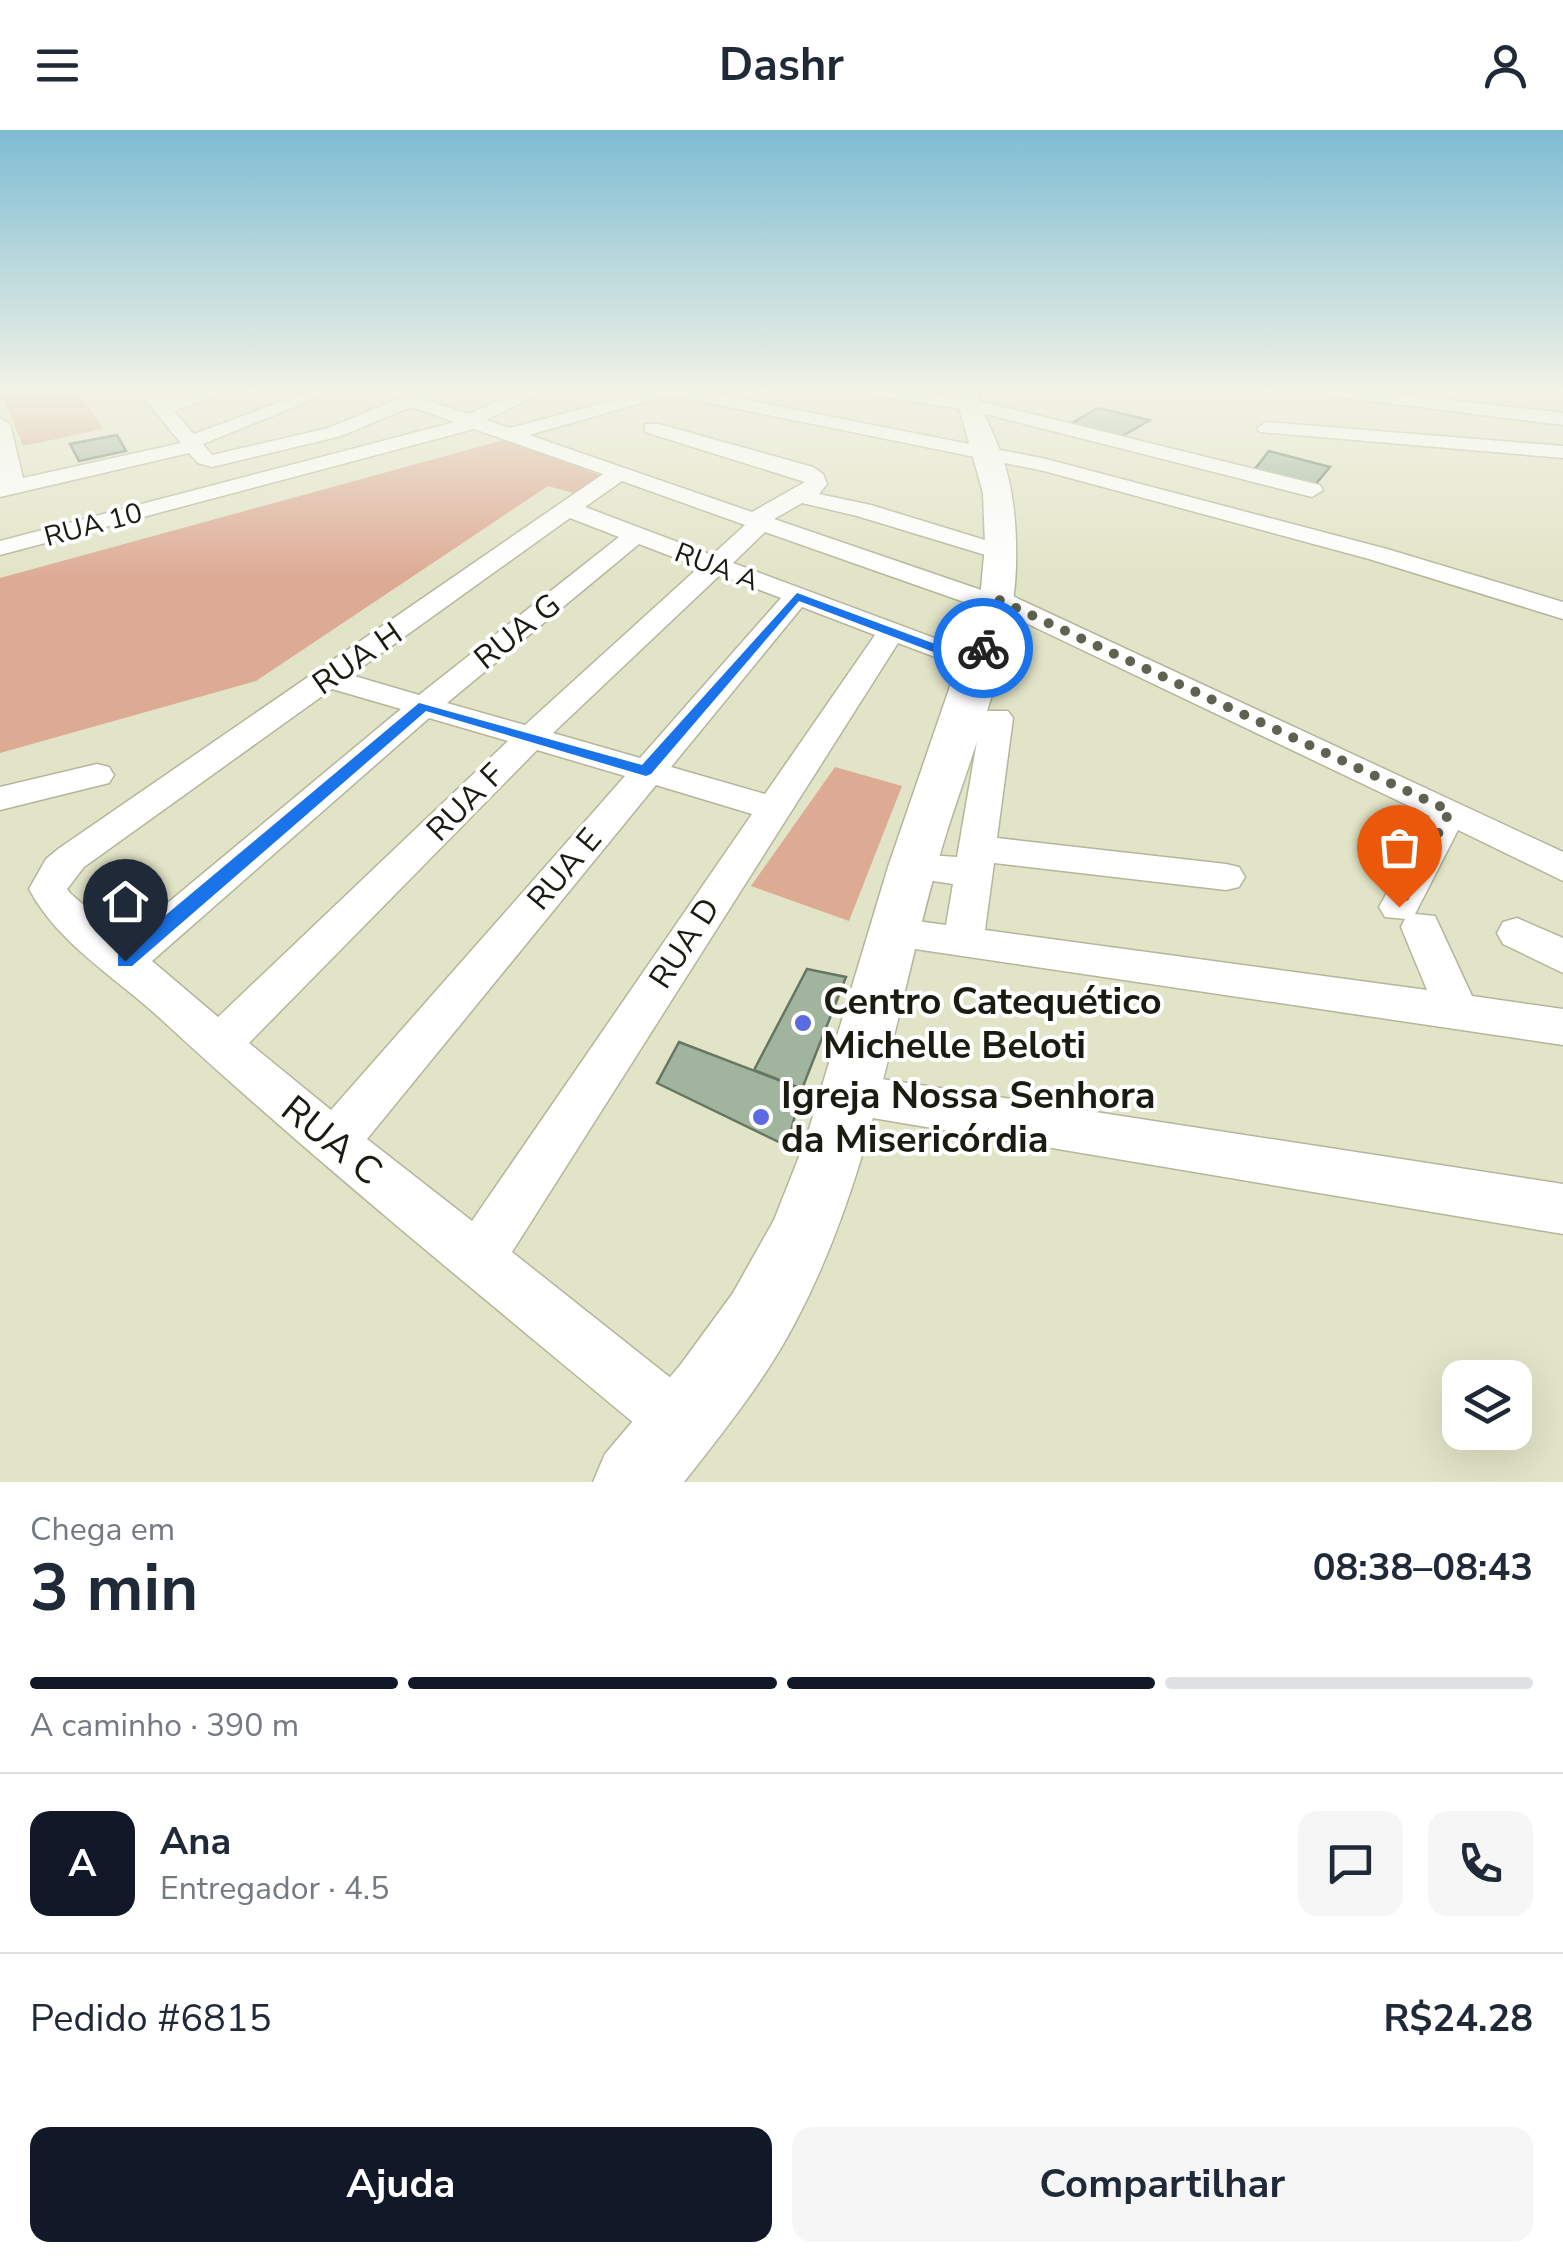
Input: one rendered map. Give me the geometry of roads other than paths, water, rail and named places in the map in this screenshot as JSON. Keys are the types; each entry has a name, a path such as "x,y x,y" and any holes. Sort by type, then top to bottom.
{"main road":[{"path":"633,1482 744,1343 804,1232 849,1094 912,868 978,664 998,585 1000,508 979,453"}],"street":[{"path":"3,453 7,488 176,453"},
{"path":"204,453 218,460 246,453"},
{"name":"RUA 10","path":"0,548 356,453"},
{"path":"561,453 754,520 998,585"},
{"path":"739,453 804,472 816,484 799,496"},
{"path":"1092,453 1378,554 1563,611"},
{"path":"1156,453 1312,490"},
{"name":"RUA H","path":"94,842 619,473"},
{"path":"799,496 863,510 998,585 1563,868"},
{"name":"RUA F","path":"218,1045 705,561 754,520 799,496"},
{"name":"RUA A","path":"568,509 978,664"},
{"name":"RUA G","path":"125,961 424,706 636,535"},
{"name":"RUA E","path":"333,1143 797,596"},
{"name":"RUA D","path":"478,1256 892,632"},
{"path":"328,678 773,808"},
{"path":"963,942 998,718"},
{"path":"0,799 48,784 97,775"},
{"path":"1450,811 1410,917 1457,1012"},
{"name":"RUA C","path":"94,842 59,868 48,888 55,905 333,1143 478,1256 680,1423"},
{"path":"912,868 976,860 1226,877"},
{"path":"894,933 1563,1027"},
{"path":"1517,934 1563,956"},
{"path":"849,1094 1563,1209"}],"place":[{"name":"Centro Catequético Michelle Beloti","path":"803,1023"},
{"name":"Igreja Nossa Senhora da Misericórdia","path":"761,1117"}]}
